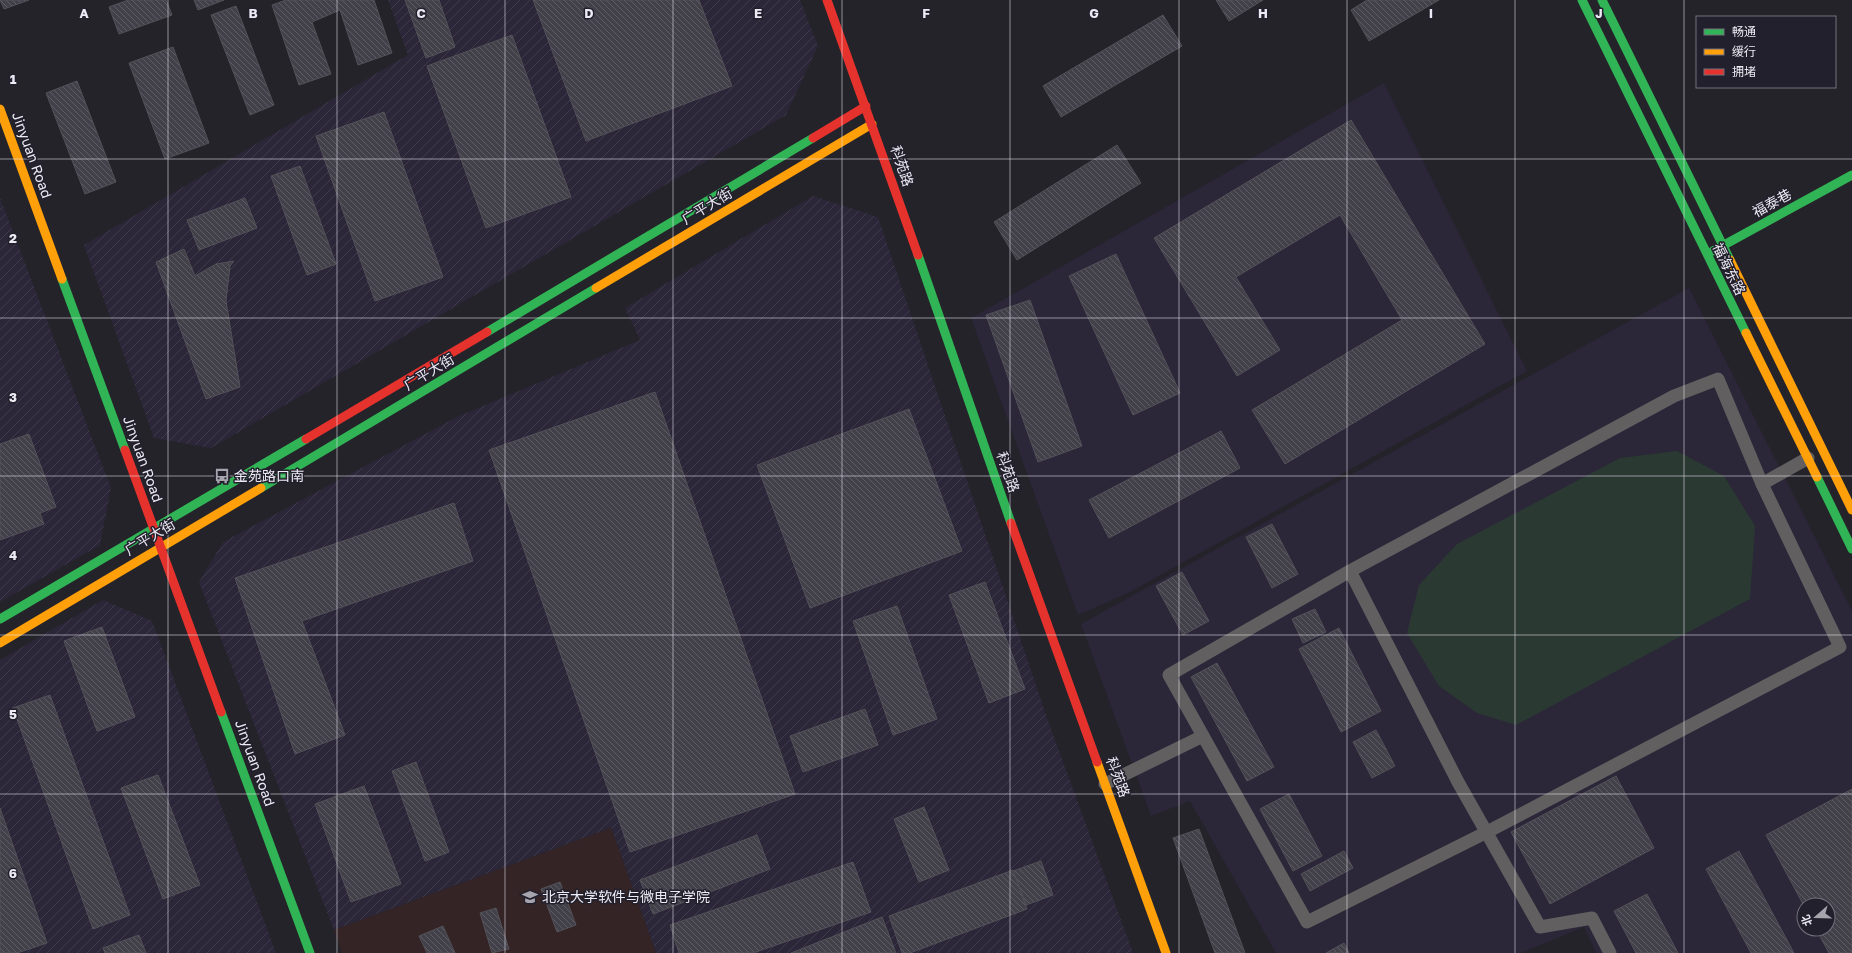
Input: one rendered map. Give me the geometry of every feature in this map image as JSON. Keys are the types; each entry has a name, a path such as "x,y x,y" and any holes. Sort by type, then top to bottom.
{"street":[{"name":"科苑路","path":"827,0 866,106 1017,541 1166,953"},
{"name":"福海东路","path":"1582,0 1852,549"},
{"name":"福海东路","path":"1602,0 1852,510"},
{"name":"广平大街","path":"0,619 629,248 866,106"},
{"name":"Jinyuan Road","path":"0,109 310,953"},
{"name":"广平大街","path":"0,643 872,124"},
{"name":"福泰巷","path":"1706,254 1852,175"},
{"path":"1718,379 1762,484 1840,647 1487,832 1307,922 1169,674 1350,571 1674,396 1718,379"},
{"path":"1762,484 1808,458"},
{"path":"1350,571 1458,782 1540,927 1592,918 1610,953"},
{"path":"1105,784 1203,736"}],"shaded area":[{"path":"388,0 800,0 818,46 786,115 211,448 154,438 84,245 408,55"},
{"path":"1384,83 1527,371 1128,593 1078,615 971,318"},
{"path":"813,196 878,217 1047,718 1133,953 656,953 611,828 334,930 199,582 223,542 457,417 640,340 625,308"},
{"path":"0,198 111,488 100,545 0,602"},
{"path":"1689,288 1852,611 1852,953 1596,953 1584,927 1521,953 1276,953 1190,801 1151,816 1081,624"},
{"path":"1677,451 1724,476 1755,526 1750,599 1516,725 1477,713 1439,686 1407,633 1419,585 1457,544 1620,458"},
{"path":"103,600 152,621 276,953 0,953 0,660"},
{"name":"北京大学软件与微电子学院","path":"611,828 656,953 342,953 334,930"}],"building":[{"path":"0,0 29,0 4,9"},
{"path":"128,0 166,0 172,15 119,34 109,7"},
{"path":"194,0 224,0 198,10"},
{"path":"286,0 374,0 392,53 358,65 340,10 312,22 331,74 299,85 272,5"},
{"path":"405,0 439,0 455,47 426,58"},
{"path":"533,0 699,0 732,86 586,141"},
{"path":"1216,0 1263,0 1229,21"},
{"path":"1367,0 1439,0 1369,41 1351,10"},
{"path":"236,6 274,105 250,115 211,15"},
{"path":"1163,15 1182,46 1061,117 1043,86"},
{"path":"512,35 571,197 486,228 427,66"},
{"path":"173,47 209,143 165,159 129,63"},
{"path":"77,81 116,182 85,194 46,93"},
{"path":"384,112 443,277 375,301 316,136"},
{"path":"1351,120 1485,344 1285,464 1252,410 1402,320 1340,215 1236,277 1280,350 1237,376 1154,238"},
{"path":"1117,145 1141,183 1017,260 994,222"},
{"path":"300,166 336,264 307,275 271,176"},
{"path":"245,198 257,228 199,250 187,220"},
{"path":"184,249 195,276 216,264 234,261 230,266 226,301 240,387 206,399 156,262"},
{"path":"1116,254 1180,393 1133,415 1069,276"},
{"path":"1030,300 1082,446 1038,462 986,315"},
{"path":"655,392 795,794 630,852 489,450"},
{"path":"909,409 962,551 810,608 757,465"},
{"path":"1221,431 1240,468 1109,538 1089,500"},
{"path":"29,434 56,507 40,513 44,524 0,540 0,444"},
{"path":"454,503 473,561 302,621 345,735 295,754 235,578"},
{"path":"1272,524 1298,574 1272,588 1246,537"},
{"path":"1182,572 1209,621 1183,635 1156,586"},
{"path":"985,582 1025,689 989,703 949,595"},
{"path":"897,606 937,719 893,735 853,621"},
{"path":"1315,609 1326,632 1303,643 1292,619"},
{"path":"102,627 135,717 97,731 64,641"},
{"path":"1339,628 1381,711 1341,732 1299,649"},
{"path":"1217,663 1274,767 1247,781 1191,677"},
{"path":"50,695 130,915 93,929 13,708"},
{"path":"865,709 878,745 803,772 790,736"},
{"path":"1376,730 1395,766 1372,778 1353,742"},
{"path":"416,762 449,852 425,861 392,771"},
{"path":"158,775 200,885 163,899 121,788"},
{"path":"1616,776 1654,848 1550,904 1511,832"},
{"path":"364,786 401,884 351,902 315,804"},
{"path":"1852,789 1852,953 1829,953 1820,937 1836,937 1836,897 1799,897 1766,835"},
{"path":"1289,794 1322,856 1293,871 1260,809"},
{"path":"924,807 949,870 919,882 894,819"},
{"path":"0,808 47,943 17,953 0,953"},
{"path":"1199,829 1245,953 1215,953 1173,838"},
{"path":"757,835 770,869 653,914 640,880"},
{"path":"1344,851 1353,868 1310,891 1301,874"},
{"path":"1739,851 1794,953 1751,953 1706,869"},
{"path":"1041,861 1053,895 1026,905 1013,871"},
{"path":"853,862 871,912 753,953 679,953 670,925"},
{"path":"1013,870 1027,909 910,953 902,953 889,916"},
{"path":"560,882 576,925 557,932 541,889"},
{"path":"1647,894 1678,953 1636,953 1614,911"},
{"path":"496,908 509,949 492,953 480,913"},
{"path":"882,917 896,953 791,953"},
{"path":"443,926 455,953 427,953 419,936"},
{"path":"139,935 146,953 105,953 103,948"},
{"path":"1344,943 1349,953 1326,953"}],"traffic: fast":[{"path":"1582,0 1746,333"},
{"path":"1602,0 1730,260"},
{"path":"487,332 813,138"},
{"path":"1713,251 1852,175"},
{"path":"918,255 1011,523"},
{"path":"62,279 125,450"},
{"path":"261,488 596,288"},
{"path":"0,619 306,439"},
{"path":"1817,477 1852,549"},
{"path":"221,712 310,953"}],"traffic: slow":[{"path":"0,109 62,279"},
{"path":"596,288 872,124"},
{"path":"1730,260 1852,510"},
{"path":"1746,333 1817,477"},
{"path":"0,643 261,488"},
{"path":"1097,762 1166,953"}],"traffic: jam":[{"path":"827,0 918,255"},
{"path":"813,138 866,106"},
{"path":"306,439 487,332"},
{"path":"125,450 221,712"},
{"path":"1011,523 1097,762"}],"place":[{"name":"金苑路口南","path":"222,476"},
{"name":"北京大学软件与微电子学院","path":"530,897"}]}
